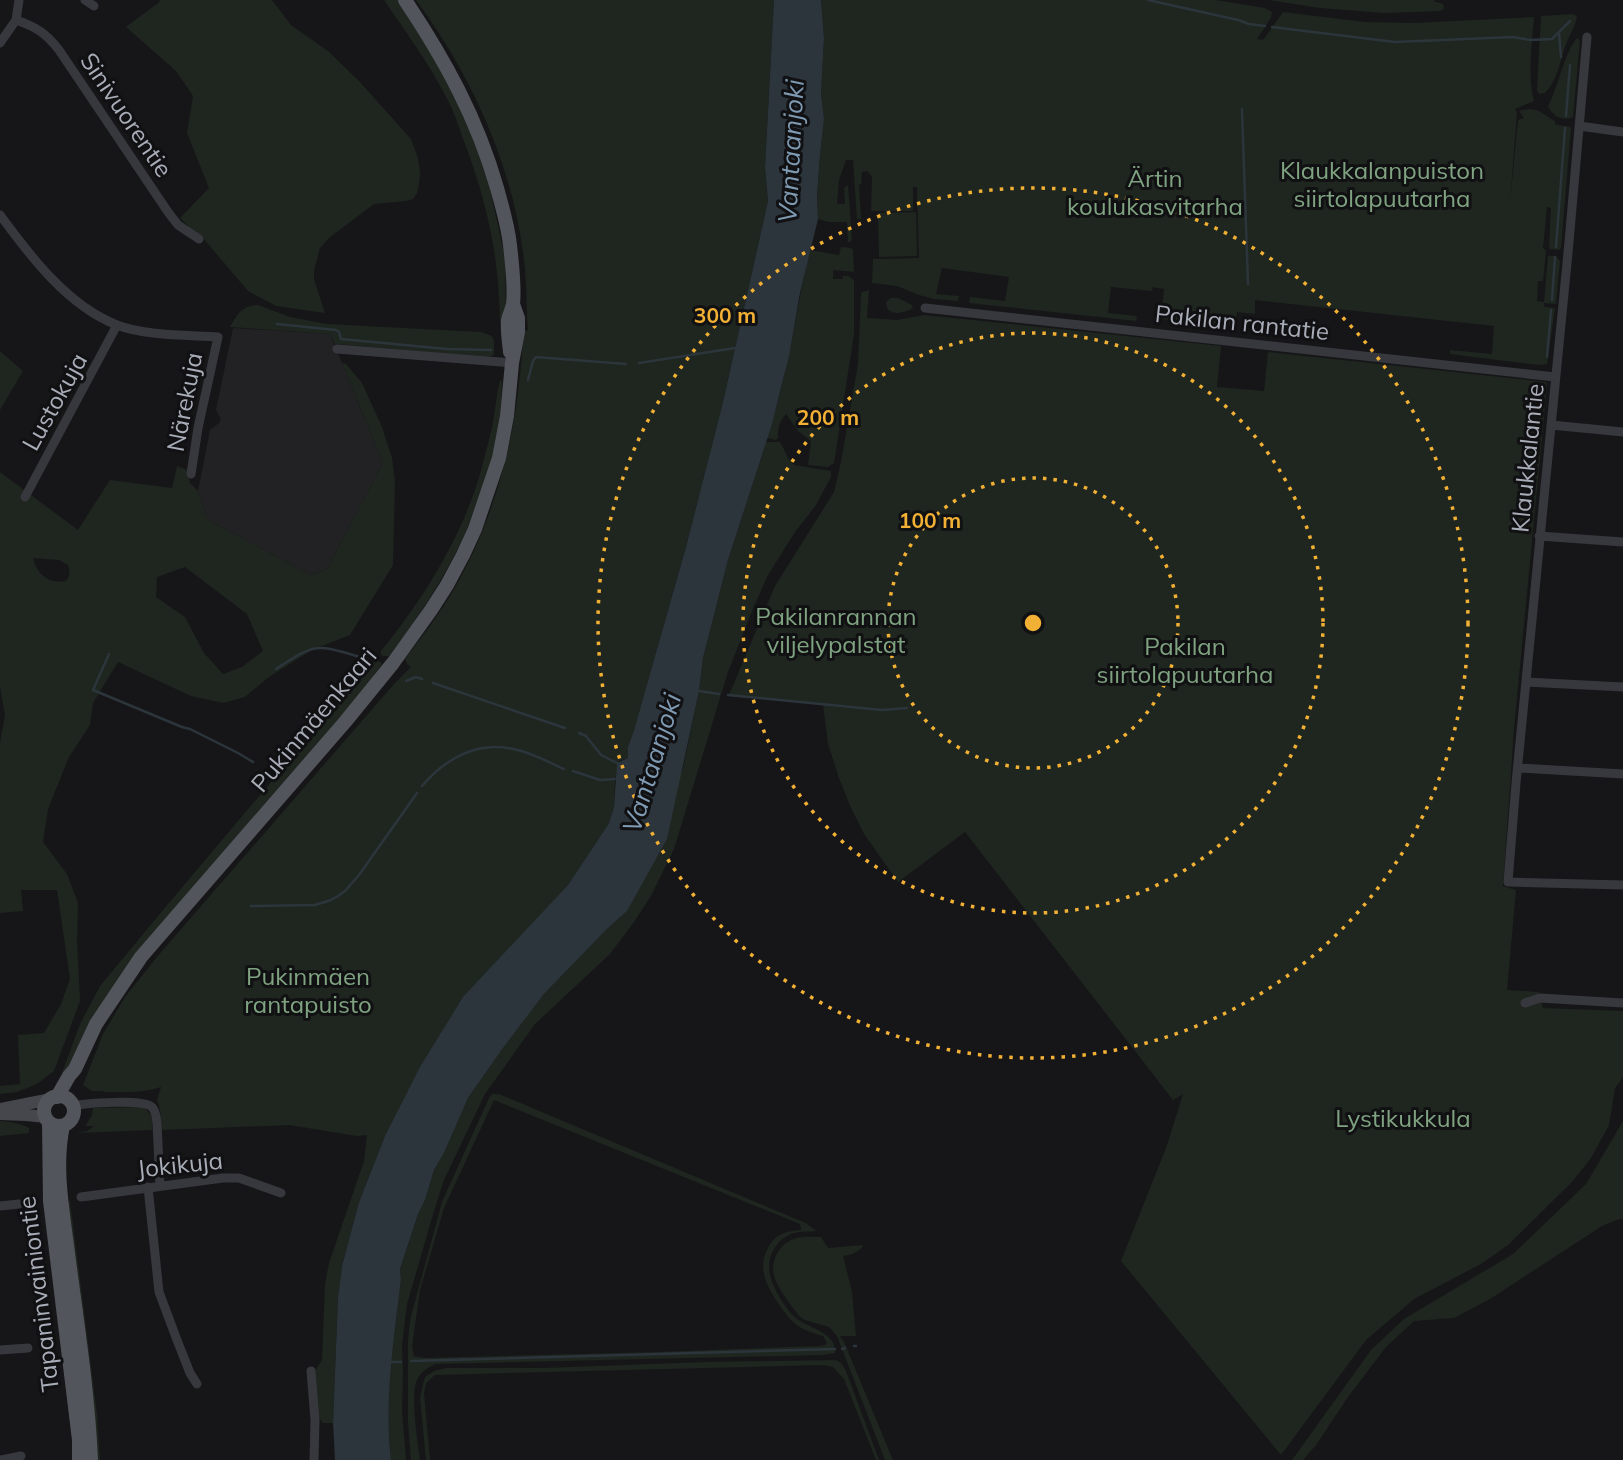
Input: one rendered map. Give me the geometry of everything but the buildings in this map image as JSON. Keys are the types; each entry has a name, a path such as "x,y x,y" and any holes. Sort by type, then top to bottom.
{"main road":[{"name":"Pukinmäenkaari","path":"63,1101 73,1118 68,1124 52,1122 45,1108 63,1101 76,1084 75,1069 96,1024 141,957 401,653 447,584 475,529 499,458 518,332 518,318 513,304 510,242 486,152 456,84 405,0"},
{"path":"0,1109 63,1101"},
{"path":"0,1114 26,1115 52,1122"},
{"name":"Tapaninvainiontie","path":"52,1122 50,1201 79,1440 79,1460"},
{"name":"Tapaninvainiontie","path":"52,1122 60,1139 61,1199 91,1460"}],"street":[{"path":"0,43 16,20 19,0"},
{"path":"85,0 94,6"},
{"name":"Sinivuorentie","path":"16,20 47,34 167,212 178,225 199,239"},
{"name":"Klaukkalantie","path":"1587,37 1508,882 1623,885"},
{"path":"1579,126 1623,132"},
{"path":"0,215 21,245 69,295 117,325"},
{"name":"Pakilan rantatie","path":"925,308 1555,377"},
{"name":"Närekuja","path":"117,325 150,332 218,337 191,474"},
{"name":"Lustokuja","path":"25,497 117,325"},
{"path":"337,349 512,363"},
{"path":"1551,425 1623,432"},
{"path":"1539,536 1623,542"},
{"path":"1526,682 1623,687"},
{"path":"1518,768 1623,775"},
{"path":"1525,1003 1540,998 1623,1003"},
{"path":"63,1101 90,1104 144,1103 151,1106 156,1113 160,1186"},
{"name":"Jokikuja","path":"81,1196 223,1178 239,1178 281,1193"},
{"path":"148,1188 159,1292 190,1373 197,1384"},
{"path":"0,1206 19,1205"},
{"path":"0,1350 28,1348"},
{"path":"311,1371 315,1420 314,1460"},
{"path":"0,1460 21,1456"}],"shaded area":[{"path":"233,328 330,334 383,463 327,569 311,575 210,521 198,491 210,430 221,419 216,410"}],"green space":[{"path":"160,0 272,0 291,25 328,51 359,81 411,139 420,173 417,193 413,199 374,204 320,248 314,279 325,313 276,306 248,291 203,238 180,218 209,188 187,133 193,96 176,71 126,27"},
{"path":"384,0 398,0 427,45 468,122 487,175 505,258 506,321 503,324 500,322 495,254 486,210 456,119 431,71"},
{"name":"Pukinmäen rantapuisto","path":"416,0 774,0 765,167 768,201 723,402 686,547 628,747 628,758 619,761 614,807 609,823 568,885 517,941 385,1136 359,1202 342,1266 338,1297 333,1423 323,1423 319,1418 314,1372 322,1360 325,1284 329,1263 364,1161 367,1135 357,1136 289,1125 162,1130 157,1100 161,1087 140,1091 105,1092 92,1091 83,1085 103,1034 125,997 156,958 411,667 405,659 457,584 472,555 496,493 512,429 523,331 528,330 525,269 518,225 500,156 487,123 455,59"},
{"path":"821,0 1216,0 1265,8 1272,12 1257,39 1263,40 1283,12 1365,22 1414,23 1534,17 1530,70 1534,101 1515,109 1517,112 1510,203 1518,120 1524,118 1519,111 1535,110 1555,121 1555,124 1571,128 1561,248 1559,250 1549,247 1551,208 1547,207 1543,281 1538,281 1537,301 1544,302 1548,256 1556,256 1560,261 1556,304 1544,303 1544,307 1555,308 1547,364 1450,354 1450,350 1492,354 1494,326 1255,300 1255,314 1237,312 1235,326 1161,319 1164,289 1153,287 1152,291 1111,287 1108,313 1137,316 1136,321 969,303 970,297 1005,301 1009,277 942,268 936,294 959,296 958,301 934,299 897,286 872,283 873,259 919,258 917,187 913,187 913,211 871,211 872,176 867,171 862,172 859,184 861,219 857,219 853,160 846,160 839,180 837,204 845,204 844,188 848,185 852,240 848,243 847,222 818,219 817,195 824,119 821,93 824,38"},
{"path":"1269,0 1436,0 1433,1 1443,4 1444,9 1384,13 1320,8"},
{"path":"1574,14 1576,21 1556,76 1545,93 1539,94 1537,90 1541,16"},
{"path":"1577,38 1580,40 1573,117 1562,118 1552,113 1548,106"},
{"path":"916,212 917,256 879,257 878,213"},
{"path":"841,247 853,250 854,272 833,270 833,279 848,276 854,280 854,334 834,463 828,467 808,465 811,441 798,431 786,414 779,425 778,438 767,438 786,368 810,250 839,255"},
{"name":"Pakilan siirtolapuutarha","path":"869,290 867,318 897,320 924,315 1221,346 1217,387 1264,391 1268,352 1547,384 1514,729 1503,886 1516,890 1507,990 1539,992 1543,1008 1623,1011 1623,1077 1615,1088 1609,1125 1591,1158 1572,1182 1508,1245 1481,1264 1414,1299 1366,1340 1281,1455 1121,1261 1166,1148 1183,1094 1173,1100 965,832 898,882 864,834 851,808 828,744 823,704 729,695 775,586 834,492 858,364 861,294"},
{"path":"891,298 898,298 913,308 901,313 892,312 886,302"},
{"path":"258,305 290,317 327,324 481,332 492,336 494,354 484,357 335,344 330,334 230,327 241,311"},
{"path":"0,351 23,371 0,410"},
{"path":"342,363 346,364 362,383 382,427 392,458 395,481 393,565 350,635 312,650 269,677 245,697 223,703 191,696 118,662 93,703 90,725 69,757 48,809 43,842 67,874 78,903 80,1001 54,1071 37,1084 17,1092 0,1094 0,1086 20,1084 18,1035 44,1033 61,1004 70,979 57,890 21,890 23,911 0,913 0,743 5,715 0,687 0,472 78,530 110,480 172,488 177,466 187,470 190,483 198,491 210,521 311,575 327,569 383,463","holes":["33,558 59,560 68,565 66,581 49,580 37,569","185,567 247,614 263,651 242,667 223,674 204,653 185,617 156,597 157,577"]},
{"path":"500,380 501,410 496,447 474,514 454,557 430,598 389,656 383,656 381,651 426,590 463,521 482,468"},
{"path":"766,442 780,442 794,465 831,471 831,477 816,505 768,575 752,611 728,672 674,849 651,896 610,954 535,1024 485,1094 444,1180 407,1304 402,1345 402,1411 406,1460 391,1460 389,1392 400,1269 434,1170 468,1098 503,1048 544,994 627,911 683,768 703,658 728,560"},
{"path":"374,660 382,664 353,704 156,931 66,1075 62,1073 80,1024 100,986"},
{"path":"492,1094 499,1094 806,1223 816,1231 791,1234 782,1239 771,1254 771,1280 789,1311 830,1339 835,1353 435,1364 422,1373 415,1385 415,1418 420,1460 411,1460 408,1423 410,1320 442,1202","holes":["494,1100 800,1224 801,1230 782,1234 770,1244 765,1254 763,1270 771,1292 788,1316 801,1328 823,1336 827,1343 825,1345 658,1352 424,1358 414,1356 412,1347 420,1290 444,1208"]},
{"path":"143,1107 151,1117 152,1130 78,1133 94,1126 86,1126 93,1108"},
{"path":"0,1121 26,1126 29,1133 0,1136"},
{"path":"1623,1121 1623,1219 1602,1226 1490,1299 1454,1318 1414,1321 1386,1347 1303,1460 1292,1460 1371,1350 1404,1319 1513,1254 1586,1184"},
{"path":"70,1201 97,1414 100,1460 94,1460 66,1202"},
{"path":"821,1237 828,1248 863,1245 853,1254 843,1256 852,1292 856,1336 840,1336 893,1460 885,1460 837,1336 829,1327 799,1316 783,1294 773,1273 776,1255 783,1245 797,1238"},
{"path":"836,1360 846,1371 879,1460 876,1460 844,1379 833,1367 824,1365 435,1375 426,1383 424,1393 430,1460 426,1460 420,1397 425,1377 446,1368"}],"water":[{"name":"Vantaanjoki","path":"774,0 821,0 824,38 821,93 824,119 817,195 818,219 772,424 728,560 703,658 699,691 667,839 627,911 544,994 468,1098 434,1170 400,1269 389,1392 391,1460 335,1460 333,1423 338,1297 342,1266 359,1202 385,1136 420,1067 463,997 568,885 609,823 614,807 617,763 628,758 628,747 686,547 723,402 768,201 765,167"}],"waterway":[{"path":"1148,0 1265,26"},
{"path":"1272,27 1395,42 1513,37 1530,40 1552,39 1570,21"},
{"path":"1559,33 1561,57"},
{"path":"1566,116 1570,65"},
{"path":"1242,109 1248,284"},
{"path":"1556,247 1565,128"},
{"path":"1552,300 1555,257"},
{"path":"1547,357 1551,310"},
{"path":"277,324 336,330 341,339 447,349 491,350"},
{"path":"639,363 735,348"},
{"path":"528,380 536,357 626,364"},
{"path":"276,669 300,654 316,648 360,657"},
{"path":"109,654 93,690 190,729 253,762"},
{"path":"406,681 416,677 422,679"},
{"path":"433,683 565,728"},
{"path":"699,691 719,694"},
{"path":"728,695 882,710 907,708"},
{"path":"579,733 586,736 601,755 617,763"},
{"path":"422,786 451,760 462,754 486,748 520,750 564,769"},
{"path":"573,771 600,780 615,779"},
{"path":"251,906 315,905 338,896 359,875 417,793"},
{"path":"411,1361 835,1349"},
{"path":"391,1362 401,1362"}],"park label":[{"name":"Klaukkalanpuiston siirtolapuutarha","path":"1382,185"},
{"name":"Ärtin koulukasvitarha","path":"1155,193"},
{"name":"Pakilanrannan viljelypalstat","path":"836,631"},
{"name":"Lystikukkula","path":"1403,1119"}]}
